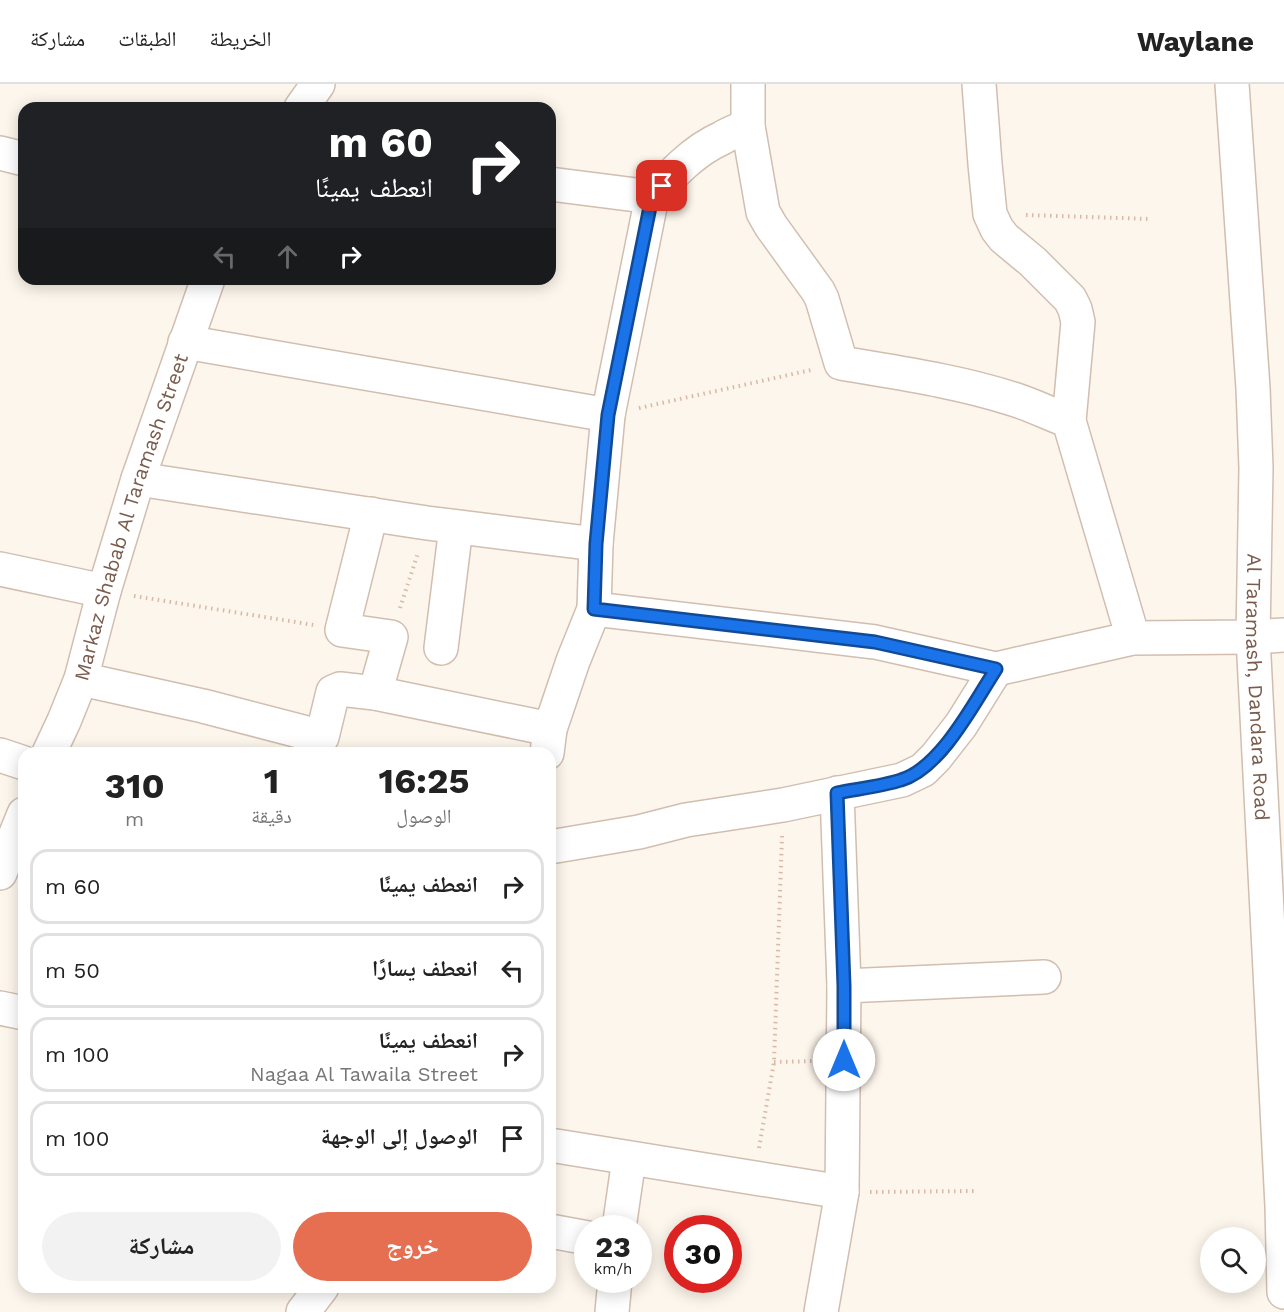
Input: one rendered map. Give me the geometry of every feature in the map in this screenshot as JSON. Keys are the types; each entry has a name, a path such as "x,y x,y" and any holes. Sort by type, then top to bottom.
{"street":[{"path":"305,102 318,84"},
{"path":"748,84 748,126 764,212 771,226 818,291 841,363 977,389 1016,400 1069,421"},
{"path":"980,84 990,214 1004,238 1033,262 1070,299 1075,309 1078,322 1069,421 1133,638"},
{"name":"Al Taramash, Dandara Road","path":"1232,84 1268,636 1284,1293"},
{"path":"81,679 202,706 322,737 333,692 340,689 375,693 548,741 573,661 594,609 596,544 608,415 652,197 694,154 720,138 748,126"},
{"path":"0,153 18,158"},
{"path":"556,185 652,197"},
{"name":"Markaz Shabab Al Taramash Street","path":"52,747 81,679 104,591 138,479 206,285"},
{"path":"185,342 608,415"},
{"path":"138,479 441,525 596,544"},
{"path":"371,514 342,630 391,637 375,693"},
{"path":"441,525 441,648"},
{"path":"0,569 104,591"},
{"path":"594,609 875,642 996,669 1133,638 1268,636"},
{"path":"556,846 639,832 686,820 783,805 902,780 922,770 936,757 961,725 996,669"},
{"path":"0,755 18,761"},
{"path":"821,1312 842,1192 844,986 837,793"},
{"path":"1,869 18,828"},
{"path":"844,986 1044,977"},
{"path":"0,1008 18,1012"},
{"path":"556,1146 842,1192"},
{"path":"622,1215 629,1159"},
{"path":"556,1232 574,1235"},
{"path":"303,1312 317,1293"},
{"path":"612,1312 614,1293"}],"path":[{"path":"990,214 1151,219"},
{"path":"608,415 841,363"},
{"path":"391,637 441,525"},
{"path":"104,591 342,630"},
{"path":"754,1179 774,1062 783,805"},
{"path":"774,1062 844,1060"},
{"path":"842,1192 974,1191"}],"route":[{"path":"662,186 652,197 608,415 596,544 594,609 875,642 996,669 961,725 936,757 922,770 902,780 837,793 844,986 844,1060"}]}
